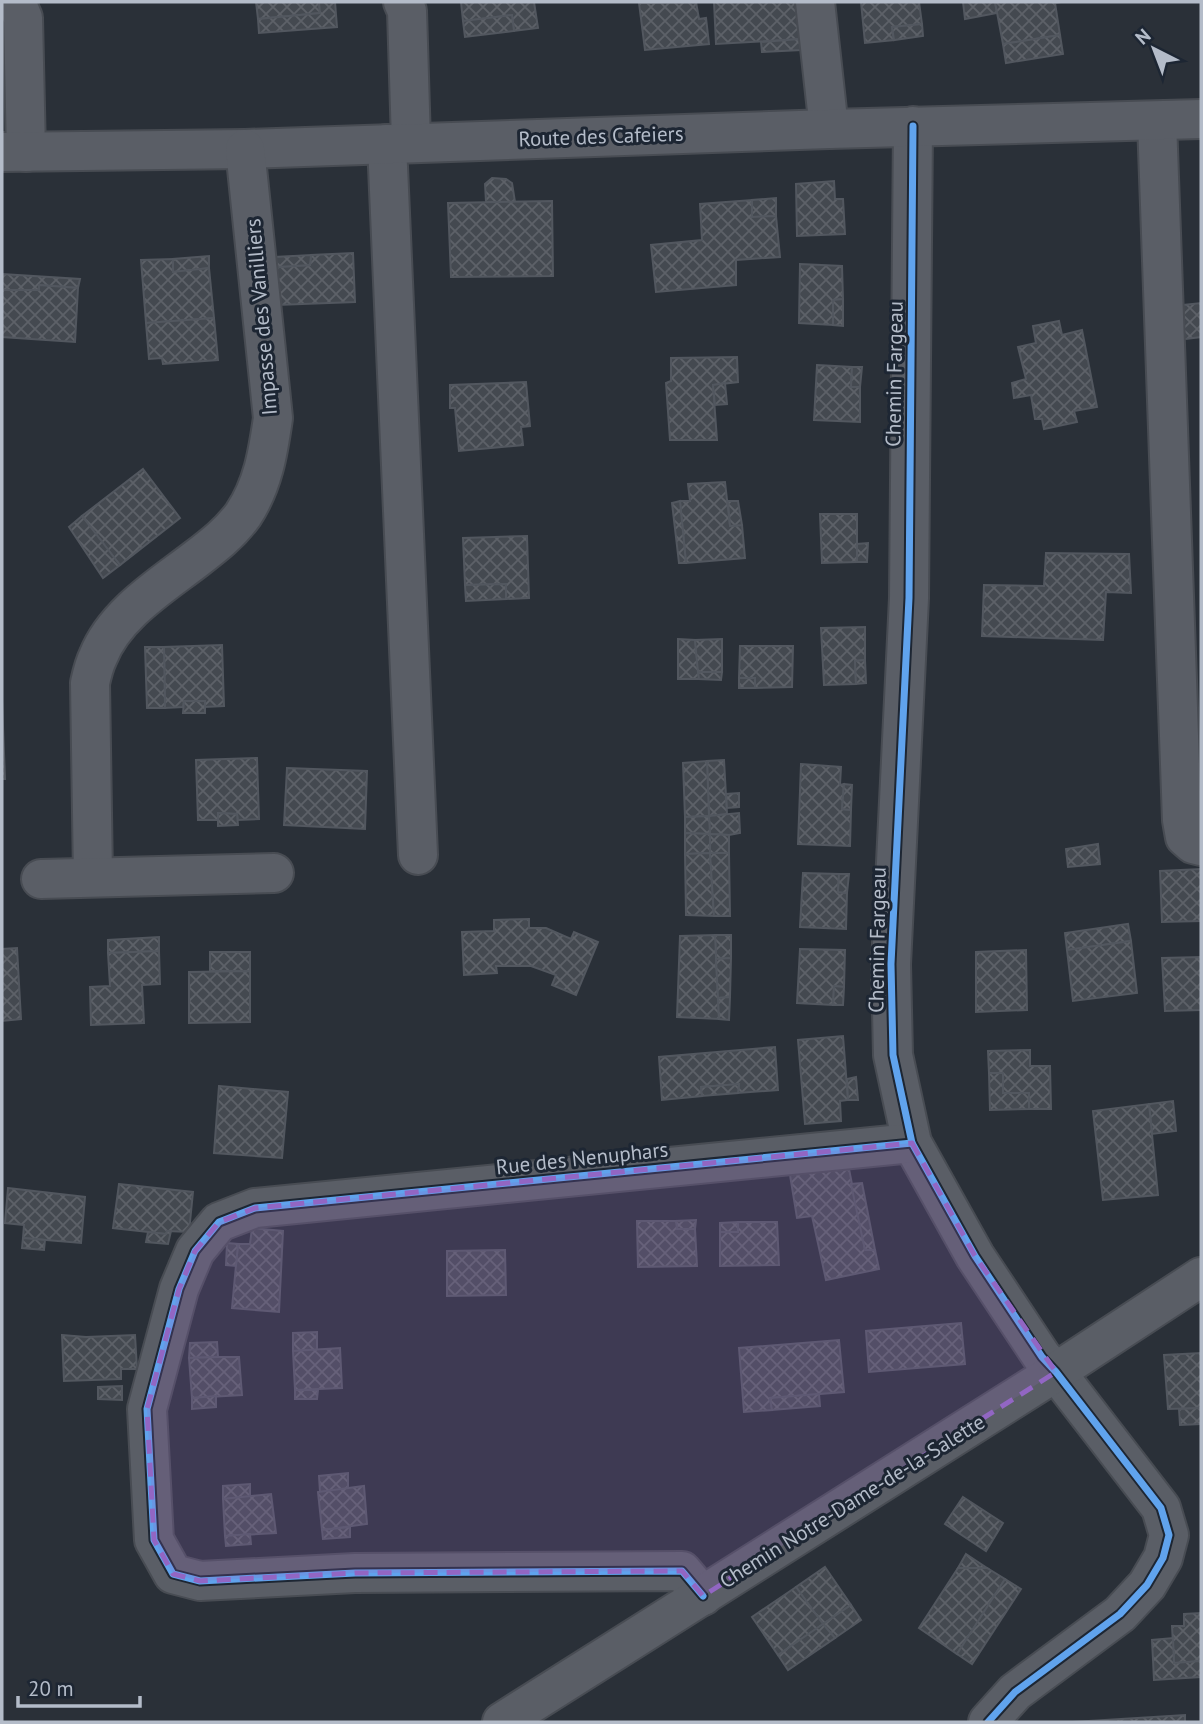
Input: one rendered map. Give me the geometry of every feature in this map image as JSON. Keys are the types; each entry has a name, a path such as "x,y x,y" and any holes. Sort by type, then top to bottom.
{"street":[{"path":"14,152 23,18 16,2"},
{"path":"403,2 407,11 399,143 418,855"},
{"path":"815,2 829,129"},
{"name":"Route des Cafeiers","path":"14,152 245,149 1201,119"},
{"path":"1157,121 1182,820 1185,837 1193,844 1201,846"},
{"name":"Chemin Fargeau","path":"913,126 909,598 891,964 893,1055 912,1143 975,1256 1042,1357 1161,1508 1169,1535 1163,1558 1147,1585 1120,1614 1015,1692 988,1722"},
{"name":"Impasse des Vanilliers","path":"93,877 90,683 98,655 113,631 131,611 219,541 242,516 258,486 268,457 273,418 245,149"},
{"path":"41,879 274,873"},
{"name":"Rue des Nenuphars","path":"703,1596 682,1571 355,1573 200,1581 173,1574 154,1540 147,1409 179,1289 195,1251 219,1222 255,1208 912,1143"},
{"name":"Chemin Notre-Dame-de-la-Salette","path":"502,1722 1056,1372 1201,1277"}],"highlighted area":[{"path":"912,1143 975,1256 1056,1372 703,1596 682,1571 355,1573 200,1581 173,1574 154,1540 147,1409 179,1289 195,1251 219,1222 255,1208"}],"building":[{"path":"256,2 319,2 320,13 258,19"},
{"path":"319,2 335,2 337,27 259,33 258,19 320,13"},
{"path":"461,2 534,2 538,28 514,31 512,15 463,21"},
{"path":"696,2 699,19 706,18 709,44 645,50 639,3"},
{"path":"714,2 797,2 800,39 716,44"},
{"path":"861,2 919,2 922,24 892,27 894,40 865,43"},
{"path":"963,2 995,2 997,13 965,19"},
{"path":"995,2 1061,2 1055,3 1060,35 1003,44"},
{"path":"512,15 514,31 465,37 463,21"},
{"path":"922,24 923,36 894,40 892,27"},
{"path":"1060,35 1063,54 1006,63 1003,44"},
{"path":"800,39 801,50 762,52 761,42"},
{"path":"492,178 506,179 512,183 515,202 486,202 485,184"},
{"path":"834,181 835,199 843,199 845,234 797,236 796,184"},
{"path":"776,198 776,216 752,217 752,200"},
{"path":"752,200 752,217 776,216 780,257 736,260 736,285 656,292 651,245 702,240 700,204"},
{"path":"552,201 553,276 451,277 448,203"},
{"path":"353,253 355,302 277,305 277,267 310,265 311,255"},
{"path":"311,255 310,265 277,267 275,257"},
{"path":"209,256 209,268 173,272 173,259"},
{"path":"173,259 173,272 209,268 214,318 146,323 141,260"},
{"path":"800,264 842,266 843,299 833,300 833,325 799,323"},
{"path":"2,274 80,279 78,288 39,285 39,290 2,290"},
{"path":"39,285 78,288 75,342 2,337 2,290 39,290"},
{"path":"843,299 843,326 833,325 833,300"},
{"path":"1201,303 1201,337 1178,340 1174,306"},
{"path":"214,318 218,360 163,364 162,358 149,359 146,323"},
{"path":"1059,321 1062,335 1082,330 1097,407 1074,411 1077,422 1044,429 1042,419 1035,419 1031,395 1014,398 1012,383 1026,379 1018,347 1036,343 1033,326"},
{"path":"737,357 738,382 713,385 717,440 670,440 666,383 671,381 671,358"},
{"path":"817,365 852,367 851,387 860,387 860,422 814,420"},
{"path":"852,367 862,367 860,387 851,387"},
{"path":"526,382 530,426 521,427 523,445 459,451 455,408 450,408 450,385"},
{"path":"725,383 727,404 715,405 713,385"},
{"path":"143,469 180,518 120,565 82,516"},
{"path":"725,482 730,526 742,525 745,558 686,563 680,501 690,501 688,484"},
{"path":"680,501 686,563 679,563 672,503"},
{"path":"728,501 738,501 742,525 730,526"},
{"path":"820,514 857,514 857,562 822,563"},
{"path":"82,516 120,565 103,578 69,527"},
{"path":"527,536 529,598 506,599 506,584 465,585 463,538"},
{"path":"868,543 867,562 857,562 857,544"},
{"path":"1046,553 1129,554 1131,593 1106,592 1103,640 982,636 984,585 1044,586"},
{"path":"506,584 506,599 466,601 465,585"},
{"path":"865,627 865,660 855,661 856,684 824,685 821,628"},
{"path":"678,639 695,640 699,679 678,679"},
{"path":"722,639 722,672 698,672 695,640"},
{"path":"222,645 224,706 205,707 205,701 184,701 183,707 165,708 164,647"},
{"path":"740,646 793,646 792,687 755,688 755,678 739,678"},
{"path":"145,647 164,647 165,708 147,708"},
{"path":"865,660 866,683 856,684 855,661"},
{"path":"698,672 722,672 721,680 699,679"},
{"path":"739,678 755,678 755,688 739,688"},
{"path":"2,700 5,779 2,779"},
{"path":"184,701 205,701 205,713 183,713"},
{"path":"257,758 259,819 238,820 237,814 218,813 218,820 198,820 196,760"},
{"path":"724,760 727,814 709,816 707,761"},
{"path":"707,761 709,816 685,817 683,763"},
{"path":"801,764 841,767 840,785 844,784 842,809 851,810 850,846 798,844"},
{"path":"287,768 367,771 365,829 284,825"},
{"path":"844,784 852,785 851,810 842,809"},
{"path":"739,793 739,807 727,808 726,794"},
{"path":"218,813 237,814 238,825 218,826"},
{"path":"739,813 740,833 710,834 709,816"},
{"path":"709,816 710,834 685,833 685,817"},
{"path":"685,833 710,834 710,853 685,854"},
{"path":"710,834 729,835 729,853 710,853"},
{"path":"1098,844 1100,864 1068,867 1066,849"},
{"path":"710,853 714,916 686,915 685,854"},
{"path":"710,853 729,853 730,916 714,916"},
{"path":"1201,869 1201,921 1162,922 1160,871"},
{"path":"803,873 839,874 838,892 847,893 846,929 800,927"},
{"path":"839,874 849,874 847,893 838,892"},
{"path":"529,919 529,928 546,928 571,939 574,932 598,942 576,995 552,985 556,975 531,966 496,966 497,973 464,975 462,932 494,931 494,920"},
{"path":"1128,924 1131,941 1067,950 1065,933"},
{"path":"715,935 731,935 731,958 716,959"},
{"path":"715,935 719,1019 677,1017 680,936"},
{"path":"159,937 159,951 108,953 108,940"},
{"path":"1131,941 1137,993 1073,1001 1067,950"},
{"path":"17,948 21,1019 2,1021 2,949"},
{"path":"800,949 845,950 844,987 834,986 833,1005 797,1003"},
{"path":"1026,950 1027,1010 976,1012 976,952"},
{"path":"159,951 160,984 142,985 144,1023 91,1025 90,987 110,986 108,953"},
{"path":"210,952 250,952 250,971 210,971"},
{"path":"1201,957 1201,1010 1165,1011 1162,958"},
{"path":"731,958 730,997 718,998 716,959"},
{"path":"250,971 250,1022 189,1023 189,972"},
{"path":"834,986 844,987 843,1005 833,1005"},
{"path":"730,997 729,1020 719,1019 718,998"},
{"path":"843,1036 848,1100 840,1101 841,1121 805,1124 798,1040"},
{"path":"775,1047 778,1090 738,1093 739,1084 701,1087 702,1096 662,1100 659,1057"},
{"path":"1030,1050 1030,1066 1050,1066 1051,1109 1029,1109 1029,1093 1003,1093 1003,1073 989,1073 988,1051"},
{"path":"989,1073 1003,1073 1003,1093 1029,1093 1029,1109 990,1110"},
{"path":"856,1077 858,1100 848,1100 847,1079"},
{"path":"739,1084 738,1093 702,1096 701,1087"},
{"path":"219,1086 288,1092 282,1158 214,1153"},
{"path":"1173,1101 1176,1131 1152,1134 1149,1104"},
{"path":"1149,1104 1158,1195 1103,1200 1093,1111"},
{"path":"848,1164 865,1250 875,1250 879,1269 826,1280 812,1216 797,1218 790,1175"},
{"path":"862,1183 875,1250 865,1250 851,1184"},
{"path":"119,1184 193,1192 189,1232 167,1231 166,1234 113,1228"},
{"path":"8,1188 85,1197 81,1243 23,1238 24,1225 5,1223"},
{"path":"696,1220 695,1229 677,1229 676,1221"},
{"path":"637,1221 676,1221 677,1229 695,1229 697,1266 638,1267"},
{"path":"738,1222 738,1232 720,1232 720,1223"},
{"path":"738,1222 777,1222 779,1265 720,1266 720,1232 738,1232"},
{"path":"252,1228 283,1231 279,1312 232,1308 238,1244 250,1244"},
{"path":"171,1231 168,1244 146,1242 148,1232 166,1234"},
{"path":"23,1238 45,1240 44,1250 22,1248"},
{"path":"227,1243 238,1244 236,1266 226,1265"},
{"path":"505,1250 506,1295 447,1296 447,1251"},
{"path":"961,1323 965,1364 869,1372 866,1331"},
{"path":"317,1332 317,1350 293,1351 293,1333"},
{"path":"62,1335 135,1335 137,1369 121,1369 121,1379 64,1381"},
{"path":"839,1340 844,1392 770,1398 772,1410 744,1412 739,1348"},
{"path":"217,1342 218,1357 189,1358 190,1343"},
{"path":"340,1348 342,1388 295,1390 293,1351"},
{"path":"1201,1353 1201,1408 1168,1409 1164,1355"},
{"path":"239,1357 242,1395 192,1398 189,1358"},
{"path":"122,1386 122,1400 98,1399 98,1387"},
{"path":"295,1390 318,1390 317,1399 295,1399"},
{"path":"819,1394 820,1406 772,1410 770,1398"},
{"path":"216,1396 216,1407 192,1409 192,1398"},
{"path":"1201,1408 1201,1424 1180,1425 1179,1409"},
{"path":"348,1473 348,1489 320,1492 319,1476"},
{"path":"250,1484 250,1497 223,1499 223,1486"},
{"path":"364,1486 367,1524 322,1530 318,1492"},
{"path":"271,1494 276,1533 225,1536 223,1499"},
{"path":"963,1497 1003,1523 986,1551 945,1524"},
{"path":"350,1527 350,1537 323,1539 322,1530"},
{"path":"250,1534 251,1544 226,1546 225,1536"},
{"path":"966,1554 987,1568 958,1568"},
{"path":"825,1567 851,1605 823,1624 796,1587"},
{"path":"958,1568 987,1568 1005,1579 957,1654 919,1628"},
{"path":"1005,1579 1021,1589 972,1664 957,1654"},
{"path":"796,1587 823,1624 778,1655 752,1617"},
{"path":"851,1605 861,1620 835,1638 823,1624"},
{"path":"1201,1613 1201,1661 1174,1663 1172,1626 1184,1626 1184,1614"},
{"path":"823,1624 835,1638 788,1670 778,1655"},
{"path":"1173,1638 1174,1663 1201,1661 1201,1677 1154,1680 1152,1640"},
{"path":"1185,1715 1185,1722 1072,1722"}],"cycle path":[{"path":"913,126 909,598 891,964 893,1055 912,1143 975,1256 1042,1357 1161,1508 1169,1535 1163,1558 1147,1585 1120,1614 1015,1692 988,1722"},
{"path":"703,1596 682,1571 355,1573 200,1581 173,1574 154,1540 147,1409 179,1289 195,1251 219,1222 255,1208 912,1143"}]}
